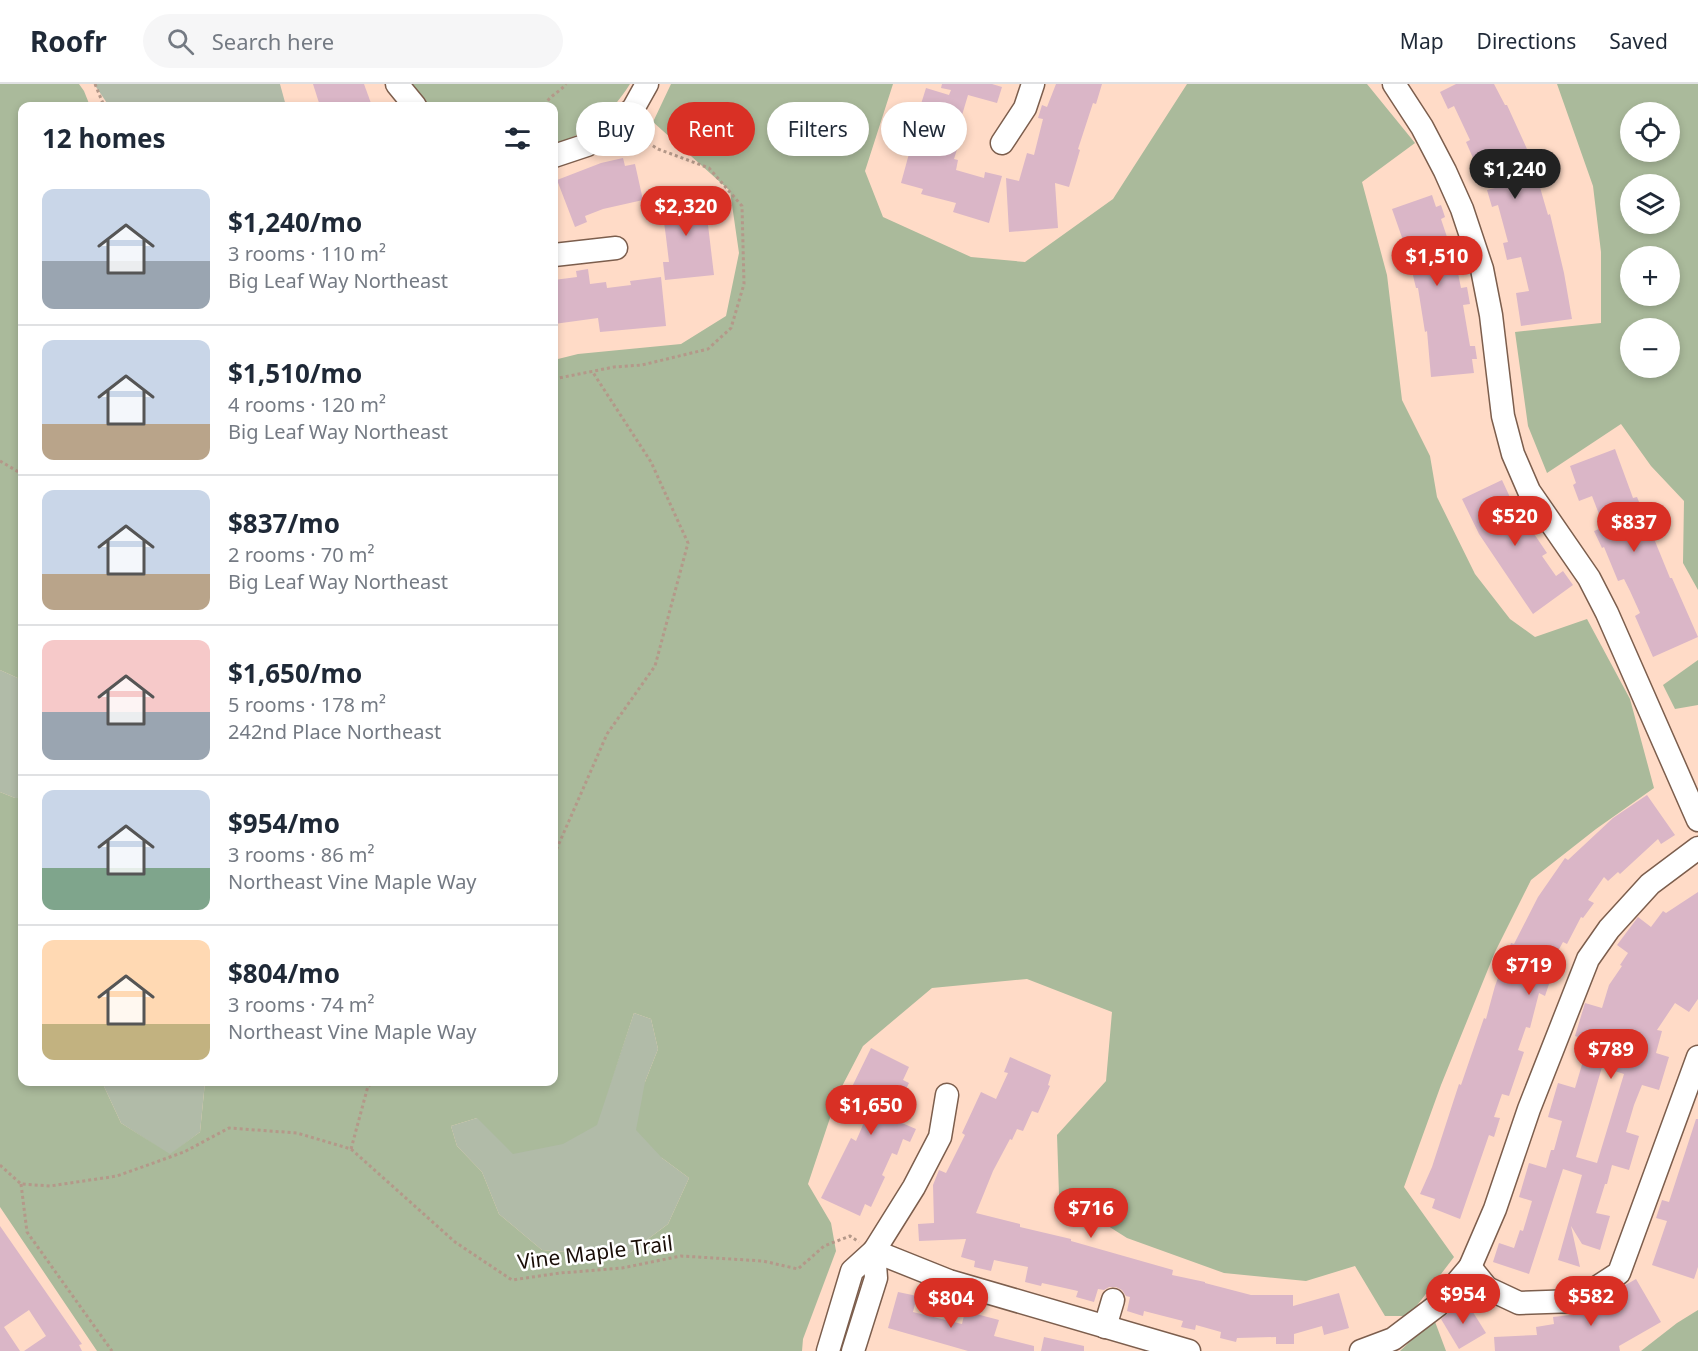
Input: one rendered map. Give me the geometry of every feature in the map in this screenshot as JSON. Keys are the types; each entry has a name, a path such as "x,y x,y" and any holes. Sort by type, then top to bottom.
{"street":[{"path":"397,84 412,102"},
{"path":"558,155 587,146 633,109 647,84"},
{"path":"1002,143 1025,108 1033,84"},
{"path":"1394,84 1422,127 1445,171 1462,209 1482,269 1491,315 1503,416 1513,454 1529,491 1589,578 1698,820"},
{"path":"558,255 616,248"},
{"path":"1361,1351 1393,1339 1438,1305 1470,1267 1495,1209 1529,1109 1588,959 1609,929 1650,884 1698,848"},
{"path":"1470,1267 1487,1288 1519,1303 1576,1300 1619,1273 1698,1057"},
{"path":"828,1351 852,1271 874,1251 914,1187 940,1137 947,1095"},
{"path":"874,1251 949,1281 1189,1351"},
{"path":"853,1351 876,1278 874,1251"},
{"path":"1105,1327 1113,1300"}],"path":[{"path":"95,84 102,102"},
{"path":"547,102 566,84"},
{"path":"558,378 614,367 642,365 708,349 731,328 744,285 742,206 709,168 655,147"},
{"path":"558,846 607,734 655,666 688,543 651,462 592,371"},
{"path":"0,460 18,471"},
{"path":"0,1165 21,1184 50,1186 117,1176 184,1152 229,1128 297,1133 351,1149 368,1086"},
{"name":"Vine Maple Trail","path":"351,1149 455,1242 512,1280 622,1268 681,1256 763,1261 798,1269 824,1246 850,1236 874,1251"},
{"path":"21,1184 27,1232 112,1351"}],"green space":[{"path":"0,84 79,84 88,102 18,102 18,678 0,670"},
{"path":"94,84 280,84 285,102 106,102"},
{"path":"405,84 630,84 617,102 576,102 576,136 558,143 558,102 418,102"},
{"path":"671,84 893,84 887,102 881,102 881,121 865,171 883,217 971,257 1025,262 1113,199 1187,84 1367,84 1415,143 1362,182 1387,275 1402,400 1430,456 1437,497 1475,574 1510,619 1535,637 1587,619 1630,699 1654,788 1596,829 1531,880 1495,952 1441,1085 1404,1187 1454,1257 1409,1316 1385,1316 1355,1266 1306,1281 1224,1273 1127,1238 1059,1195 1057,1135 1106,1081 1112,1012 1027,979 932,988 863,1046 838,1094 808,1184 831,1223 836,1251 803,1339 802,1351 97,1351 0,1207 0,792 18,798 18,1086 104,1086 121,1123 170,1154 200,1132 205,1086 558,1086 558,359 578,354 681,344 726,316 739,253 730,191 691,156 755,156 755,102 667,102 667,135 655,124 655,118","holes":["634,1013 651,1019 658,1049 645,1082 636,1130 662,1158 689,1178 668,1224 624,1257 542,1250 499,1214 482,1172 457,1146 451,1126 477,1118 513,1154 563,1144 597,1125"]},
{"path":"1557,84 1698,84 1698,590 1683,563 1684,501 1651,466 1621,424 1547,473 1528,426 1515,332 1601,323 1601,252 1593,186"},
{"path":"1698,660 1698,705 1675,709 1663,685"},
{"path":"0,670 18,678 18,798 0,792"},
{"path":"634,1013 651,1019 658,1049 645,1082 662,1158 689,1178 668,1224 624,1257 542,1250 499,1214 482,1172 457,1146 451,1126 477,1118 596,1125"},
{"path":"104,1086 205,1086 200,1132 170,1155 121,1123"},
{"path":"1698,1310 1698,1351 1641,1351 1677,1323"},
{"path":"1434,1319 1446,1351 1400,1351"}],"building":[{"path":"313,84 364,84 371,102 319,102"},
{"path":"942,84 992,84 1002,87 997,103 968,95 966,102 922,102 926,88 949,95 951,90 941,88"},
{"path":"1056,84 1102,84 1096,104 1093,103 1078,149 1080,150 1069,187 1055,183 1058,228 1009,232 1006,178 1019,181 1027,153 1034,155 1043,119 1038,118 1042,105 1047,107"},
{"path":"1456,84 1494,84 1507,105 1532,160 1548,215 1550,214 1572,319 1521,326 1516,293 1529,291 1521,257 1507,260 1503,243 1508,242 1498,205 1492,207 1487,190 1499,187 1493,166 1486,152 1473,158 1466,142 1470,140 1454,106 1448,109 1440,92"},
{"path":"908,156 955,156 954,159 958,160 956,170 984,178 985,172 1002,176 989,223 953,212 956,203 921,194 923,189 901,183"},
{"path":"623,158 625,166 635,164 643,200 603,209 585,216 587,222 575,227 558,180 601,163"},
{"path":"699,194 700,200 705,200 714,275 665,280 663,262 669,262 666,237 663,215 657,215 655,198"},
{"path":"1432,195 1436,207 1441,205 1445,217 1441,219 1448,240 1451,239 1461,288 1467,287 1470,304 1463,305 1470,346 1475,346 1477,359 1472,359 1474,373 1431,377 1427,331 1425,332 1418,288 1416,288 1406,246 1392,209"},
{"path":"588,269 590,284 606,282 607,288 631,285 630,281 661,277 666,326 600,332 598,318 558,323 558,279 577,277 576,271"},
{"path":"1615,449 1633,498 1637,497 1670,578 1672,578 1698,637 1653,657 1635,616 1640,613 1630,591 1624,579 1618,581 1604,547 1602,548 1594,531 1604,527 1592,496 1579,501 1573,485 1576,483 1570,466"},
{"path":"1502,480 1521,521 1524,519 1547,553 1542,556 1556,576 1563,571 1573,585 1533,614 1479,534 1462,499"},
{"path":"1647,795 1675,835 1661,844 1658,839 1620,874 1618,872 1608,881 1604,877 1588,900 1594,903 1583,918 1581,917 1567,944 1563,942 1545,975 1551,978 1545,996 1539,993 1530,1028 1526,1027 1518,1050 1524,1052 1509,1096 1502,1094 1494,1117 1500,1118 1494,1137 1489,1135 1460,1219 1432,1208 1435,1199 1420,1194 1432,1167 1459,1084 1461,1085 1484,1018 1486,1019 1511,943 1514,944 1538,897 1565,858 1568,860 1613,818"},
{"path":"1698,892 1698,999 1689,1012 1675,1003 1657,1030 1662,1031 1656,1053 1669,1057 1659,1090 1642,1085 1634,1105 1626,1132 1639,1136 1629,1170 1612,1165 1607,1184 1605,1184 1596,1213 1610,1216 1600,1250 1582,1244 1571,1226 1580,1267 1558,1260 1582,1175 1563,1169 1529,1274 1493,1262 1499,1243 1514,1248 1520,1230 1523,1231 1532,1201 1519,1197 1529,1163 1546,1168 1551,1150 1554,1150 1562,1121 1548,1117 1558,1083 1575,1088 1589,1041 1575,1036 1585,1003 1602,1008 1609,985 1628,953 1617,945 1638,917 1651,927 1663,911 1666,913","holes":["1602,1067 1624,1074 1597,1163 1576,1157"]},
{"path":"871,1048 909,1067 903,1080 909,1083 902,1097 892,1092 881,1114 916,1129 910,1142 903,1139 897,1155 892,1153 882,1175 885,1177 871,1207 865,1204 860,1216 821,1198 851,1138 856,1141 872,1104 849,1093"},
{"path":"1010,1057 1051,1075 1048,1085 1050,1086 1038,1113 1032,1111 1023,1131 1017,1129 1012,1140 1010,1139 993,1171 976,1213 1173,1270 1172,1275 1251,1295 1293,1295 1293,1306 1339,1293 1349,1328 1324,1335 1322,1326 1294,1334 1294,1344 1276,1344 1276,1337 1237,1338 1236,1342 1220,1338 1221,1332 1196,1325 1195,1330 1181,1327 1183,1321 1144,1311 1143,1316 1127,1311 1130,1297 1116,1287 1098,1289 1094,1302 1076,1297 1078,1291 1042,1283 1041,1286 1025,1282 1028,1267 994,1260 991,1271 974,1267 975,1261 961,1257 966,1239 919,1241 918,1224 934,1223 933,1185 939,1170 946,1173 965,1135 962,1133 981,1092 996,1099 1008,1073 1004,1072"},
{"path":"1696,1119 1698,1119 1698,1267 1694,1279 1652,1265 1667,1221 1656,1218 1662,1200 1669,1202"},
{"path":"0,1226 82,1344 79,1345 82,1351 24,1351 46,1336 29,1310 4,1327 20,1351 0,1351"},
{"path":"1636,1279 1661,1322 1619,1346 1620,1351 1495,1351 1494,1337 1537,1335 1536,1327 1554,1324 1553,1317 1590,1313 1618,1306 1614,1300 1624,1294 1620,1288"},
{"path":"898,1292 917,1296 913,1312 962,1324 965,1311 999,1320 994,1336 1034,1346 1034,1351 968,1351 888,1328"},
{"path":"1466,1301 1486,1333 1459,1349 1441,1319"},
{"path":"1044,1337 1084,1346 1084,1351 1041,1351"}]}
